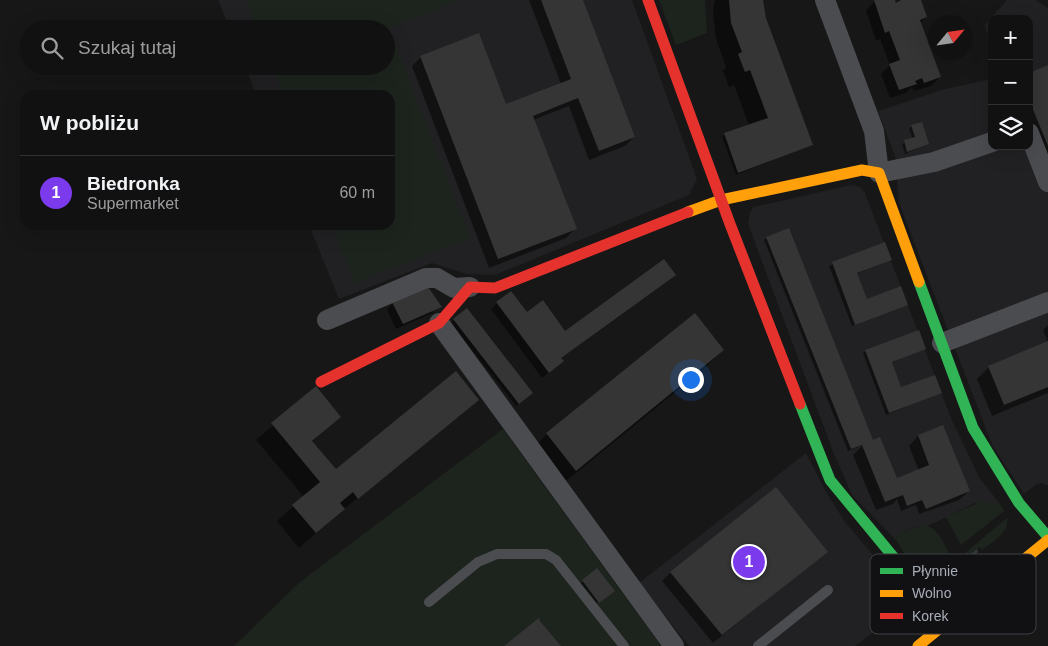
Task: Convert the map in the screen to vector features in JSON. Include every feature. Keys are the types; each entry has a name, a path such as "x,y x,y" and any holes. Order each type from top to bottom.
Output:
{"street":[{"path":"648,0 721,200 830,480 891,554"},
{"path":"824,0 874,131 879,173 973,428 1019,503 1048,539 1030,554"},
{"path":"327,320 426,278 437,278 454,288 495,288 620,237 721,200 862,170 879,173 934,162 988,143"},
{"path":"1033,143 1048,182"},
{"path":"322,382 439,323 470,287"},
{"path":"942,343 1048,302"},
{"path":"439,323 674,646"},
{"path":"918,646 932,634"}],"lane":[{"path":"429,602 478,562 497,554 546,554 556,560 624,646"},
{"path":"758,646 828,590"}],"shaded area":[{"path":"218,0 632,0 697,179 689,195 495,275 467,274 432,263 339,299 311,230 395,230 395,90 254,90 248,75 395,75 395,20 226,20"},
{"path":"246,0 461,0 395,26 395,20 254,20"},
{"path":"659,0 705,0 707,33 676,45"},
{"path":"1007,0 1035,0 1048,8 1048,486 1041,483 1037,484 1024,494 993,447 899,203 895,156 878,111 945,89 988,80 988,150 1033,150 1033,15 994,15"},
{"path":"988,22 988,36 985,25"},
{"path":"395,44 470,238 354,283 334,230 395,230 395,90 281,90 275,75 395,75"},
{"path":"851,185 860,187 865,193 951,418 979,477 1000,504 975,503 928,526 918,526 899,533 896,540 852,495 834,454 748,224 750,212 754,207"},
{"path":"503,429 661,646 234,646 300,582"},
{"path":"806,453 826,492 845,522 872,554 870,554 871,634 855,646 689,646 639,583"},
{"path":"980,502 1000,504 1004,511 961,545 946,517"},
{"path":"1007,518 1006,528 1000,536 982,550 980,547 971,554 965,553"},
{"path":"922,525 928,526 942,540 949,554 905,554 896,540 899,533"}],"building":[{"path":"541,0 583,0 635,137 599,151 578,98 533,116 577,229 498,259 420,56 479,33 506,104 571,79"},
{"path":"729,0 763,0 766,18 813,145 738,173 724,133 768,118 750,70 745,72 738,54 742,52 731,23"},
{"path":"874,0 895,0 896,3 901,0 921,0 927,17 920,20 928,42 928,60 935,60 941,77 924,83 922,78 915,81 917,84 899,90 889,64 900,60 889,31 885,33"},
{"path":"1048,65 1048,146 1033,110 1033,71"},
{"path":"922,122 929,144 907,152 904,140 915,137 911,125"},
{"path":"789,228 873,440 880,437 897,478 929,465 918,435 943,425 970,491 926,509 922,500 907,506 903,495 885,502 862,445 851,449 766,237"},
{"path":"885,242 892,260 857,273 867,299 901,286 908,305 855,325 832,262"},
{"path":"664,259 676,275 561,358 564,361 549,373 496,302 511,291 527,312 543,300 565,331"},
{"path":"428,287 442,307 403,324 392,302"},
{"path":"467,308 533,393 519,404 453,319"},
{"path":"695,313 724,350 576,471 546,433"},
{"path":"919,330 926,349 892,362 901,387 935,375 942,393 889,413 865,350"},
{"path":"1048,341 1048,387 1004,405 988,366"},
{"path":"456,371 479,400 358,499 353,492 340,503 345,509 316,533 292,505 320,482 271,423 316,386 341,417 312,441 336,469"},
{"path":"776,487 828,552 722,635 670,572"},
{"path":"977,549 978,552 976,554 971,554"},
{"path":"597,568 615,591 599,603 582,580"},
{"path":"540,617 539,620 561,646 504,646"}],"traffic: fast":[{"path":"919,282 973,428 1019,503 1048,537"},
{"path":"800,404 830,480 891,554"}],"traffic: slow":[{"path":"688,212 721,200 862,170 879,173 919,282"},
{"path":"1031,554 1048,540"},
{"path":"918,646 933,634"}],"traffic: jam":[{"path":"648,0 730,224 800,404"},
{"path":"321,382 439,323 470,287 495,288 688,212"}],"place":[{"name":"Biedronka","path":"749,562"}]}
